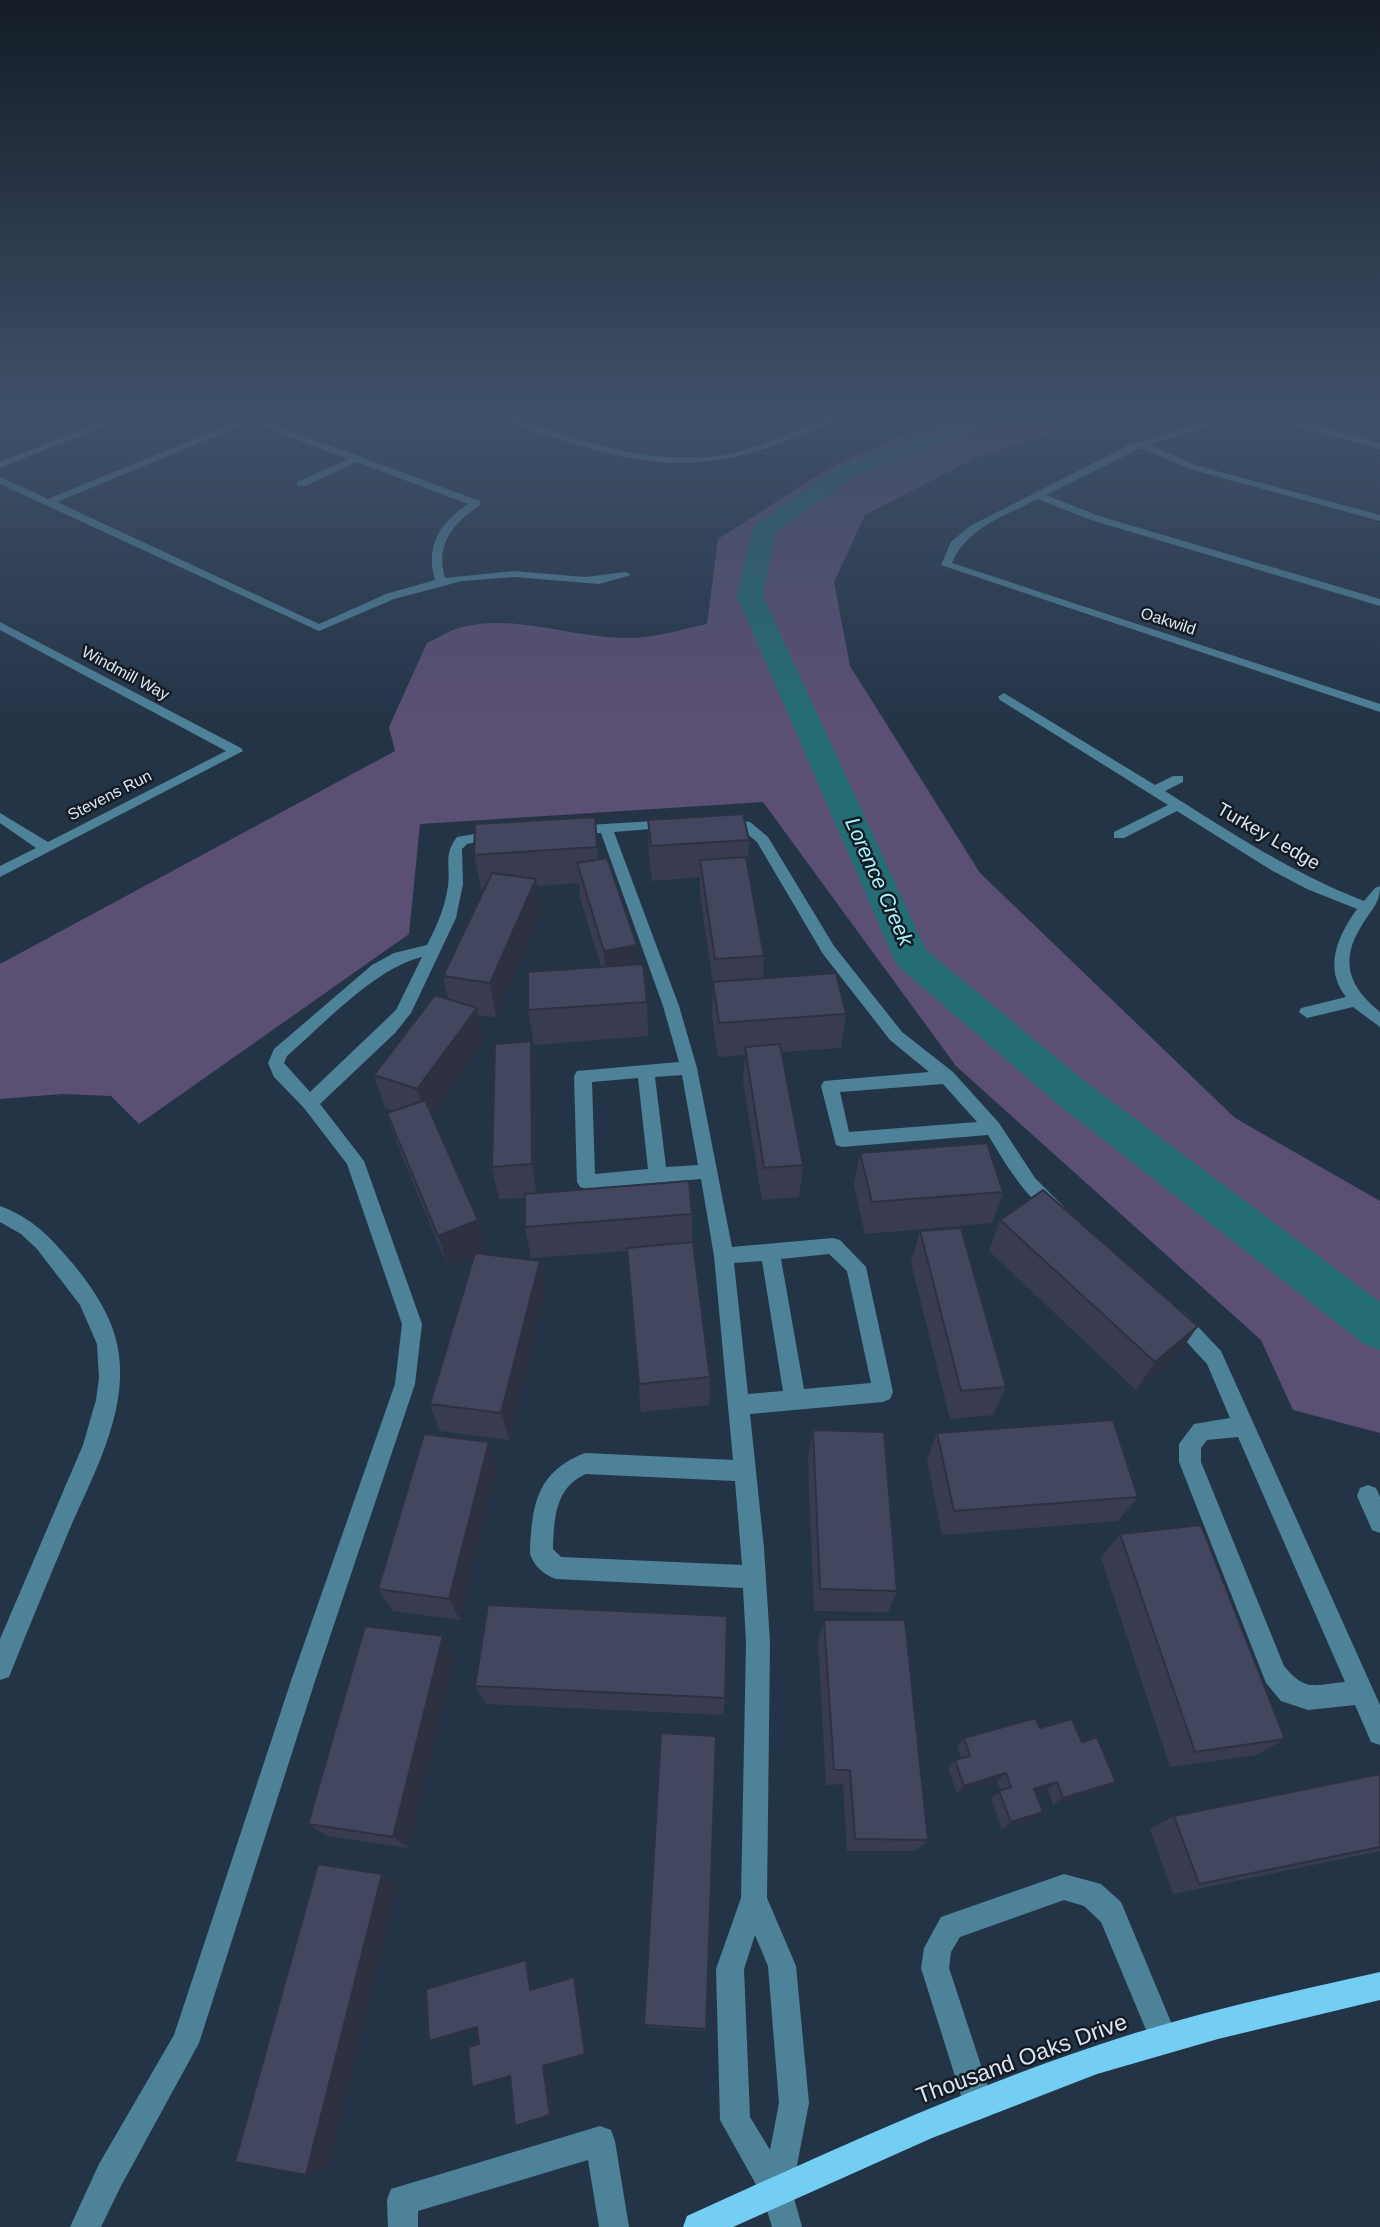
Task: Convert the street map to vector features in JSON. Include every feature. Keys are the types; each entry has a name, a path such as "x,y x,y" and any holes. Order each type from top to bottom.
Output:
{"main road":[{"name":"Thousand Oaks Drive","path":"698,2227 979,2105 1060,2073 1164,2039 1380,1986"}],"street":[{"path":"83,518 319,628 382,597 441,581 494,575 599,580 626,575"},
{"path":"441,581 434,555 439,540 449,524 457,518"},
{"name":"Oakwild","path":"996,518 964,534 955,544 946,565 1380,708"},
{"path":"1095,518 1380,603"},
{"name":"Windmill Way","path":"0,625 236,751"},
{"name":"Turkey Ledge","path":"1004,697 1276,867 1312,886 1366,907"},
{"name":"Stevens Run","path":"0,872 236,751"},
{"path":"1155,792 1178,779"},
{"path":"1119,835 1177,806"},
{"path":"0,817 47,848"},
{"path":"554,831 731,820 744,822 753,828 828,950 896,1036 947,1077 993,1128 1029,1183 1068,1219"},
{"path":"606,828 671,1006 689,1068 724,1255 746,1471 758,1643 754,1898 730,1969 735,2119 777,2191 787,2227"},
{"path":"310,1103 390,1029 403,1013 448,918 456,884 455,849 462,840 475,836 515,833"},
{"path":"1380,891 1366,907 1343,943 1340,967 1344,983 1355,1001 1380,1021"},
{"path":"85,2227 110,2175 185,2043 303,1681 405,1384 412,1324 355,1161 276,1063 280,1053 378,969 400,957 434,949"},
{"path":"1307,1012 1355,1001"},
{"path":"689,1068 583,1076 586,1182 709,1171"},
{"path":"646,1071 658,1175"},
{"path":"947,1077 830,1086 842,1140 993,1128"},
{"path":"0,1214 12,1217 43,1243 90,1299 104,1333 109,1374 105,1402 91,1452 0,1668"},
{"path":"724,1255 833,1246 856,1268 883,1392 740,1405"},
{"path":"770,1252 795,1400"},
{"path":"1158,1301 1197,1337 1214,1357 1380,1733"},
{"path":"1244,1426 1202,1431 1190,1444 1190,1462 1275,1674 1290,1692 1308,1698 1362,1692"},
{"path":"746,1471 585,1464 566,1469 550,1492 542,1526 541,1554 556,1568 754,1577"},
{"path":"1368,1496 1380,1522"},
{"path":"979,2105 935,1968 938,1948 951,1927 1065,1887 1091,1894 1111,1912 1164,2039"},
{"path":"754,1898 782,1966 794,2103 777,2191"},
{"path":"403,2227 402,2200 600,2141 614,2227"}],"shaded area":[{"path":"751,518 864,518 834,582 850,666 980,873 1235,1118 1380,1201 1380,1433 1293,1410 1261,1340 956,1066 763,802 420,824 409,934 139,1124 111,1096 62,1094 0,1099 0,964 395,751 389,727 427,643 458,628 502,623 603,637 634,638 707,624 718,539"}],"building":[{"path":"743,814 749,840 651,846 648,820"},
{"path":"595,817 597,847 474,855 475,824"},
{"path":"746,857 764,956 715,959 700,860"},
{"path":"607,858 637,945 604,951 577,863"},
{"path":"492,873 536,879 490,983 443,976"},
{"path":"643,964 647,1002 528,1010 528,972"},
{"path":"836,973 846,1014 719,1023 713,982"},
{"path":"435,995 477,1008 417,1089 374,1075"},
{"path":"531,1041 532,1164 492,1167 495,1044"},
{"path":"780,1044 803,1165 764,1168 745,1047"},
{"path":"425,1100 478,1220 438,1236 387,1113"},
{"path":"987,1143 1003,1192 872,1202 860,1153"},
{"path":"689,1181 692,1214 525,1227 525,1194"},
{"path":"1043,1190 1198,1326 1155,1362 1000,1220"},
{"path":"961,1228 1006,1387 961,1391 920,1231"},
{"path":"693,1242 710,1377 639,1384 627,1248"},
{"path":"475,1253 540,1261 501,1413 430,1404"},
{"path":"1113,1420 1138,1497 954,1511 937,1433"},
{"path":"813,1430 884,1432 897,1591 820,1589"},
{"path":"424,1434 489,1442 449,1599 378,1589"},
{"path":"1201,1525 1285,1739 1195,1752 1120,1534"},
{"path":"488,1605 727,1616 725,1698 475,1686"},
{"path":"824,1620 905,1620 928,1840 855,1839 850,1770 834,1770"},
{"path":"365,1626 443,1636 393,1837 308,1824"},
{"path":"1035,1718 1040,1728 1072,1719 1082,1742 1097,1737 1116,1782 1063,1798 1057,1782 1034,1789 1043,1812 1011,1822 999,1791 1011,1787 1006,1773 964,1786 955,1760 970,1756 964,1738"},
{"path":"661,1733 716,1736 706,2029 644,2025"},
{"path":"1380,1774 1380,1847 1199,1884 1174,1816"},
{"path":"318,1864 382,1874 306,2175 235,2162"},
{"path":"526,1960 530,1990 574,1977 585,2054 543,2066 550,2115 515,2126 510,2076 472,2087 468,2047 479,2044 477,2027 429,2041 426,1989"}],"waterway":[{"name":"Lorence Creek","path":"780,518 764,529 750,596 911,957 1068,1090 1380,1329"}]}
